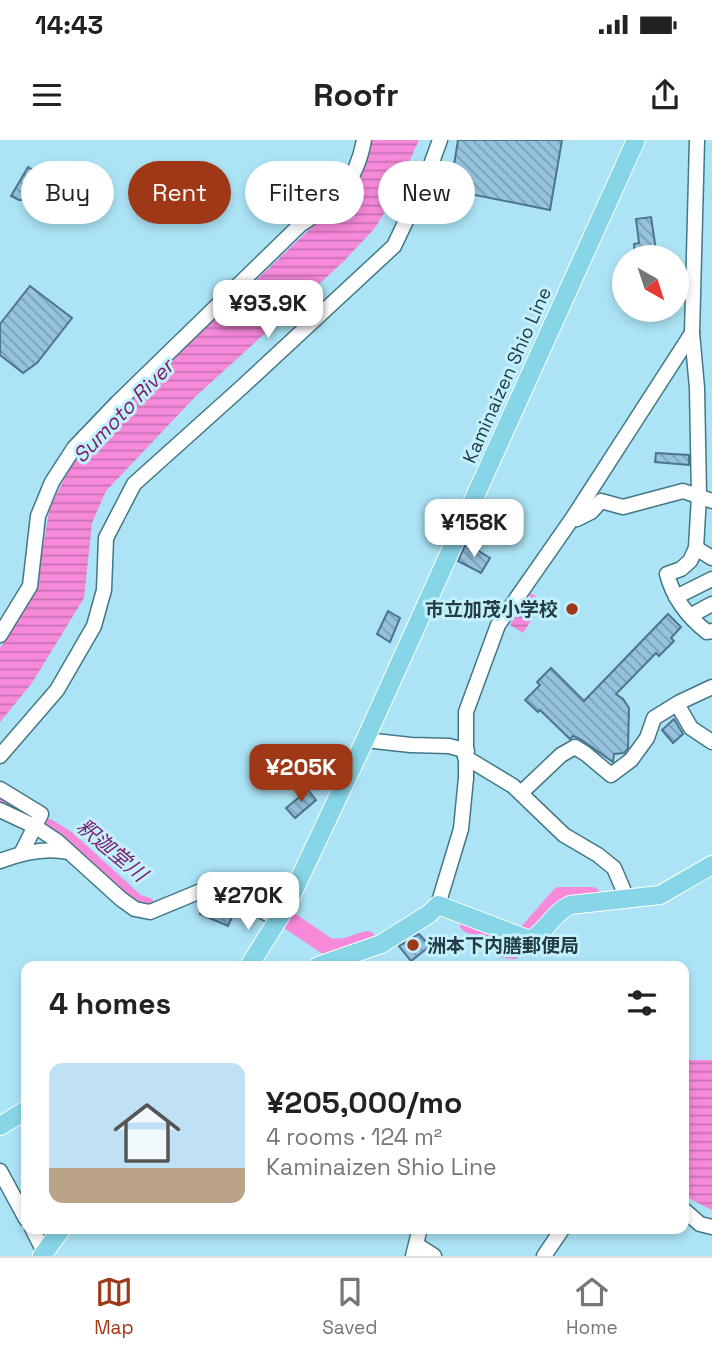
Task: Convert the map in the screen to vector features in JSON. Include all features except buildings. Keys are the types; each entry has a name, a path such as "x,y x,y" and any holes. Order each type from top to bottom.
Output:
{"main road":[{"name":"Kaminaizen Shio Line","path":"252,961 281,915 365,740 636,140"},
{"path":"341,961 381,944 434,910 525,939 537,937 561,909 570,905 624,895 660,895 712,865"},
{"path":"0,1126 21,1113"},
{"path":"44,1255 58,1234"}],"street":[{"path":"0,635 30,586 38,516 52,482 74,448 300,225 330,205 342,192 357,167 364,140"},
{"path":"0,756 57,690 94,626 104,590 106,538 134,484 394,246 425,181 440,140"},
{"path":"697,140 692,333 706,498 696,548 690,561 681,569 667,574 671,589 690,616 707,632 712,631"},
{"path":"434,910 461,829 466,778 466,712 498,625 574,516 692,333"},
{"path":"574,516 577,519 591,512 601,501 623,507 683,491 706,498"},
{"path":"696,548 712,558"},
{"path":"676,597 712,579"},
{"path":"690,616 712,604"},
{"path":"521,793 561,755 575,747 611,775 632,760 647,738 654,718 712,687"},
{"path":"677,704 691,728 712,742"},
{"path":"365,740 411,746 449,746 466,754 521,793 564,835 614,868 624,895"},
{"path":"0,789 121,899 142,911 150,912 203,890 216,889 226,890 281,915"},
{"path":"0,810 38,821"},
{"path":"21,854 38,821"},
{"path":"0,861 21,854 54,849 69,853"},
{"path":"0,1171 21,1210"},
{"path":"689,1214 700,1224 712,1227"},
{"path":"35,1234 44,1255"},
{"path":"544,1256 559,1234"},
{"path":"415,1251 435,1256"}],"water":[{"name":"Sumoto River","path":"367,140 419,140 410,161 378,161 378,223 375,228 342,263 195,397 106,491 92,523 84,598 32,683 0,722 0,648 35,590 50,507 76,456 315,224 364,224 364,161 356,161"},
{"path":"531,593 543,602 523,633 510,625"},
{"path":"689,1060 712,1060 712,1210 689,1198"}],"waterway":[{"name":"釈迦堂川","path":"0,801 26,815"},
{"name":"釈迦堂川","path":"48,828 66,839 136,903 146,906"},
{"name":"釈迦堂川","path":"469,924 485,931 502,948 513,950 560,896 592,896"},
{"name":"釈迦堂川","path":"269,907 330,948 346,947 367,940"}],"place":[{"name":"市立加茂小学校","path":"572,609"},
{"name":"洲本下内膳郵便局","path":"413,945"}]}
